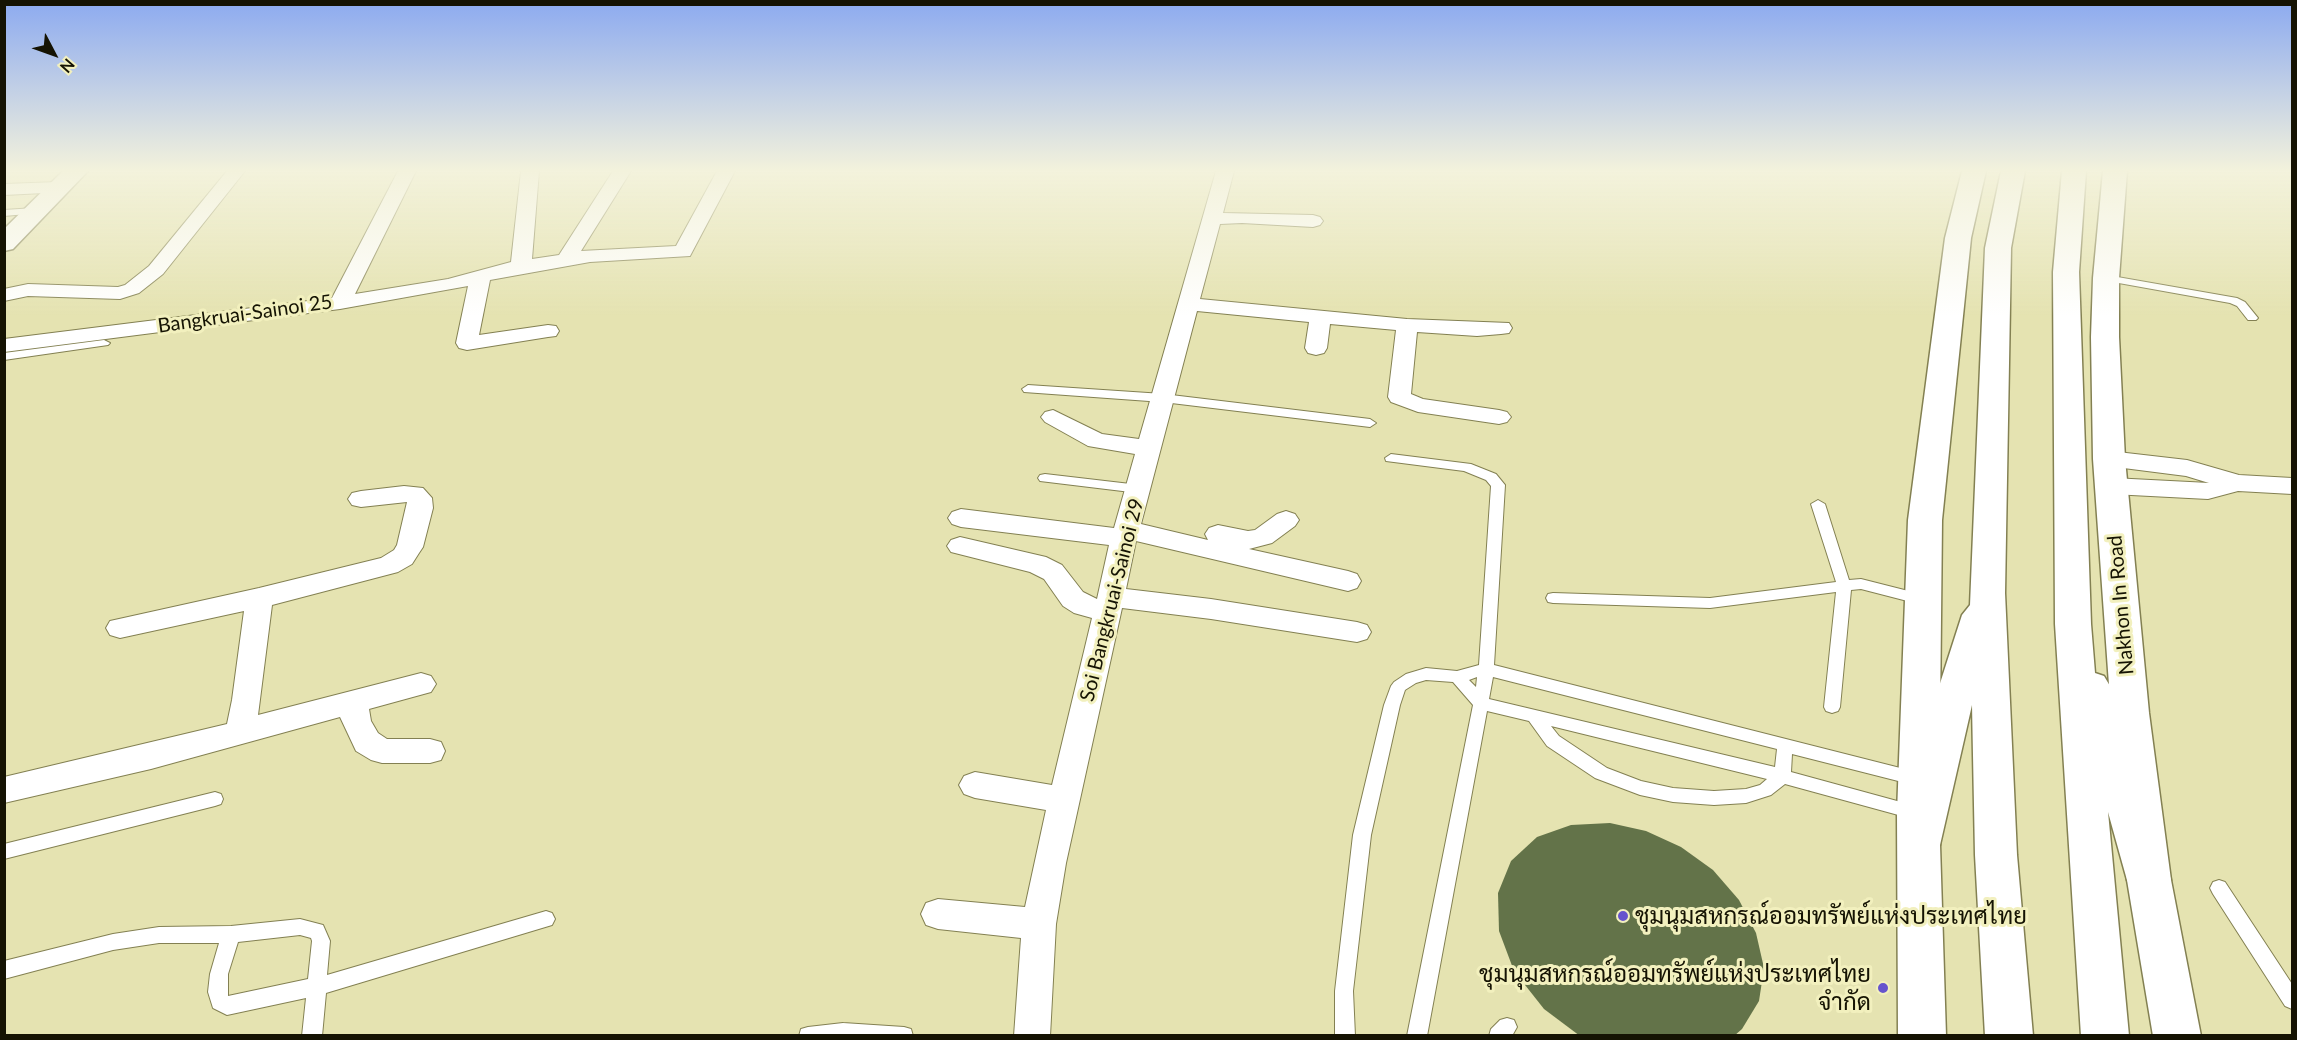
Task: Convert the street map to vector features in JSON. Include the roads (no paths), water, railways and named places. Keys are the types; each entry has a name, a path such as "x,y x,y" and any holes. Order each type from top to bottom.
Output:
{"main road":[{"path":"4,244 27,220"},
{"path":"1922,1035 1918,779 1925,520 1956,250 1963,220"},
{"path":"2004,220 1998,248 1987,593 1996,855 2008,1035"},
{"path":"2070,220 2066,272 2073,624 2105,1035"},
{"name":"Nakhon In Road","path":"2111,220 2106,278 2105,337 2111,473 2130,713 2149,880 2177,1035"},
{"path":"1918,829 1954,699 1987,593"},
{"path":"2073,624 2149,880"}],"street":[{"path":"4,295 28,290 120,293 132,289 156,270 197,220"},
{"name":"Bangkruai-Sainoi 25","path":"4,346 340,303 382,220"},
{"path":"521,267 525,220"},
{"path":"566,260 591,220"},
{"path":"340,303 449,285 521,267 590,256 683,252 700,220"},
{"name":"Soi Bangkruai-Sainoi 29","path":"1032,1035 1039,924 1064,800 1108,604 1211,220"},
{"path":"1287,220 1313,221"},
{"path":"480,277 467,343 548,331"},
{"path":"1190,304 1407,325 1477,330 1501,328"},
{"path":"1316,348 1321,316"},
{"path":"1407,325 1400,397 1418,405 1499,417"},
{"path":"1053,417 1096,441 1150,448"},
{"path":"2111,473 2208,491 2238,483 2292,486"},
{"path":"120,628 259,598 388,565 403,557 410,547 420,508 419,498 414,494 404,494 361,499"},
{"path":"961,518 1128,528 1248,540 1263,537 1286,520"},
{"path":"1128,528 1348,581"},
{"path":"960,546 1037,564 1053,572 1073,599 1084,606 1108,604 1201,608 1357,632"},
{"path":"240,731 247,700 259,598"},
{"path":"4,790 151,756 421,684"},
{"path":"353,702 356,722 367,742 382,751 430,751"},
{"path":"975,785 1064,800"},
{"path":"938,914 1039,924"}],"lane":[{"path":"2106,278 2233,300 2241,304 2252,318"},
{"path":"4,357 104,343"},
{"path":"1028,389 1163,398 1370,423"},
{"path":"1391,458 1466,467 1491,477 1498,485 1486,669 1481,703 1416,1035"},
{"path":"1045,478 1139,489"},
{"path":"1818,504 1844,586 1832,707"},
{"path":"1553,598 1710,603 1861,584 1923,600"},
{"path":"1345,1035 1344,991 1362,835 1392,705 1399,686 1411,678 1426,674 1457,677 1486,669 1918,779"},
{"path":"1457,677 1481,703 1782,776 1918,829"},
{"path":"1535,717 1553,741 1572,756 1601,773 1640,788 1673,795 1714,798 1746,796 1765,789 1782,776 1785,745"},
{"path":"4,852 215,799"},
{"path":"2219,888 2292,1000"},
{"path":"231,934 219,974 217,992 220,1002 227,1006 319,986 546,919"},
{"path":"4,970 113,942 159,935 231,934 300,927 316,931 321,941 319,986 312,1035"},
{"path":"808,1035 843,1032 904,1035"}],"place":[{"name":"ชุมนุมสหกรณ์ออมทรัพย์แห่งประเทศไทย","path":"1623,916"},
{"name":"ชุมนุมสหกรณ์ออมทรัพย์แห่งประเทศไทย จำกัด","path":"1883,988"}]}
